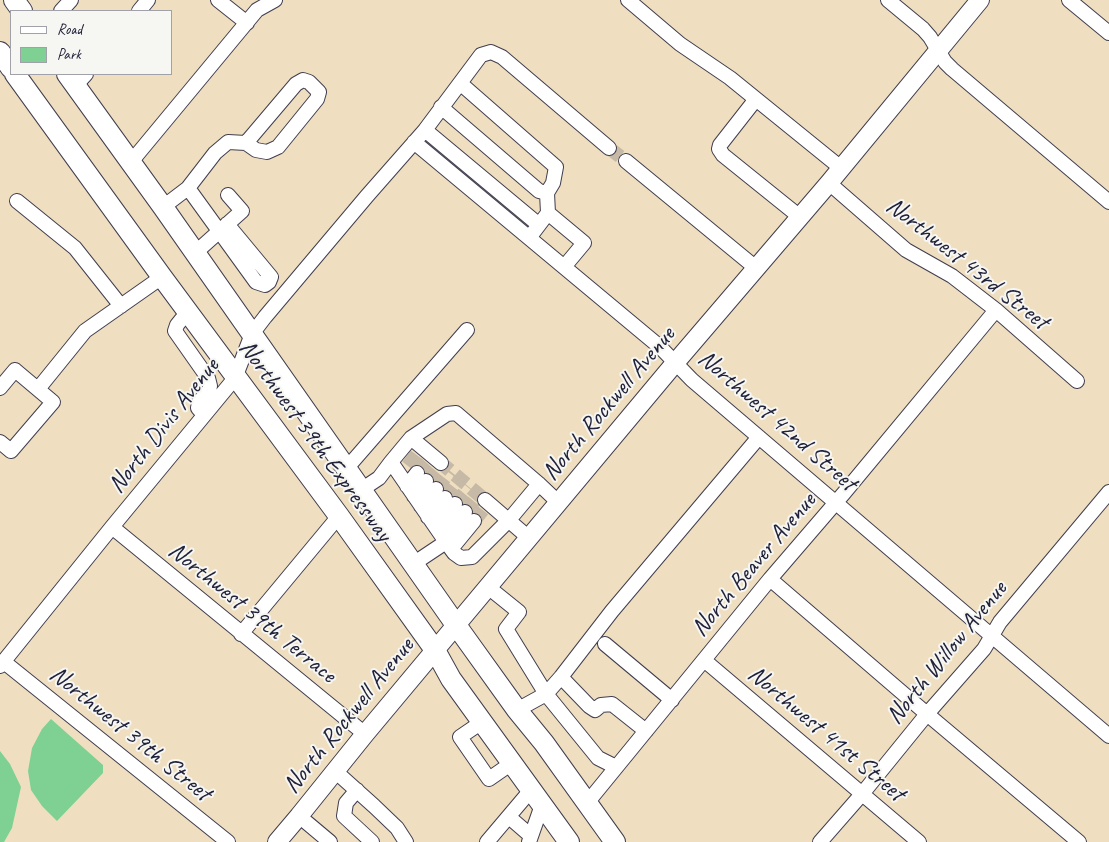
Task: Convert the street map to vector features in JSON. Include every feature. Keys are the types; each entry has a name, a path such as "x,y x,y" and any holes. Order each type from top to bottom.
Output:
{"highway":[{"name":"Northwest 39th Expressway","path":"18,75 189,315 339,516 435,650 451,679 537,797 562,839"},
{"name":"Northwest 39th Expressway","path":"76,78 131,162 456,625 615,842"}],"main road":[{"name":"North Rockwell Avenue","path":"277,842 488,586 829,183 980,0"}],"street":[{"path":"62,10 71,0"},
{"path":"139,10 148,0"},
{"path":"218,0 246,23"},
{"path":"131,162 257,10 276,0"},
{"path":"628,0 680,44 730,78 841,168"},
{"path":"888,0 923,29 945,62 952,69 1109,202"},
{"path":"1070,0 1109,33"},
{"name":"North Divis Avenue","path":"2,664 235,378 252,334 264,316 425,130 482,55 491,52 502,57 609,148"},
{"path":"163,207 188,188 215,153 228,142 246,143 256,150 267,152 278,147 317,99 318,92 309,82 303,80 296,84 246,143"},
{"path":"460,83 556,167 553,183 539,225 529,238"},
{"path":"756,100 720,145 719,149 723,155 759,186 800,217"},
{"path":"441,107 539,191 547,203 584,243 564,267"},
{"path":"425,130 539,225"},
{"name":"Northwest 42nd Street","path":"414,142 660,347 692,380 1109,736"},
{"path":"626,162 756,268"},
{"path":"477,194 487,182"},
{"name":"Northwest 43rd Street","path":"829,183 906,250 952,276 996,310 1077,382"},
{"path":"188,188 223,227"},
{"path":"195,253 242,211 228,195"},
{"path":"17,201 74,248 121,306"},
{"path":"38,389 85,331 162,277"},
{"name":"North Beaver Avenue","path":"587,803 770,579 996,310"},
{"path":"189,315 181,320 175,331 208,378 209,390 199,402 198,408 204,415"},
{"path":"346,469 467,330"},
{"path":"0,388 15,370 53,402 11,451 0,442"},
{"path":"361,490 379,478 411,438 447,414 456,413 559,503"},
{"path":"517,710 546,694 618,604 759,437"},
{"path":"411,438 428,457"},
{"path":"391,462 433,505 454,553 462,558 472,557 509,520 539,484"},
{"name":"North Willow Avenue","path":"820,842 984,649 1000,622 1104,509 1109,492"},
{"path":"486,503 529,538"},
{"path":"413,564 433,505"},
{"path":"241,634 339,516"},
{"name":"Northwest 39th Terrace","path":"112,527 365,734"},
{"path":"770,579 1079,842"},
{"path":"488,586 519,612 506,629 546,694 598,758 616,767"},
{"path":"606,644 672,700"},
{"name":"Northwest 41st Street","path":"704,660 919,842"},
{"name":"Northwest 39th Street","path":"2,664 228,842"},
{"path":"561,677 595,710 601,705 612,704 646,731"},
{"path":"482,722 460,737 489,780 512,763"},
{"path":"335,771 398,828 406,842"},
{"path":"357,790 346,803 344,816 372,842"},
{"path":"487,842 509,817 537,797"},
{"path":"530,839 537,797"},
{"path":"299,816 330,842"},
{"path":"509,817 530,839"}],"green space":[{"path":"51,719 103,765 103,773 57,821 42,806 31,790 28,771 32,748 42,729"},
{"path":"0,751 10,764 21,787 12,828 4,842 0,842"}],"tunnel":[{"path":"609,148 626,161"},
{"path":"408,466 417,454"},
{"path":"417,473 427,462"},
{"path":"426,481 441,463 485,500"},
{"path":"436,489 450,471"},
{"path":"445,498 460,479"},
{"path":"455,504 469,487"},
{"path":"465,512 479,495"},
{"path":"474,521 485,507"}]}
